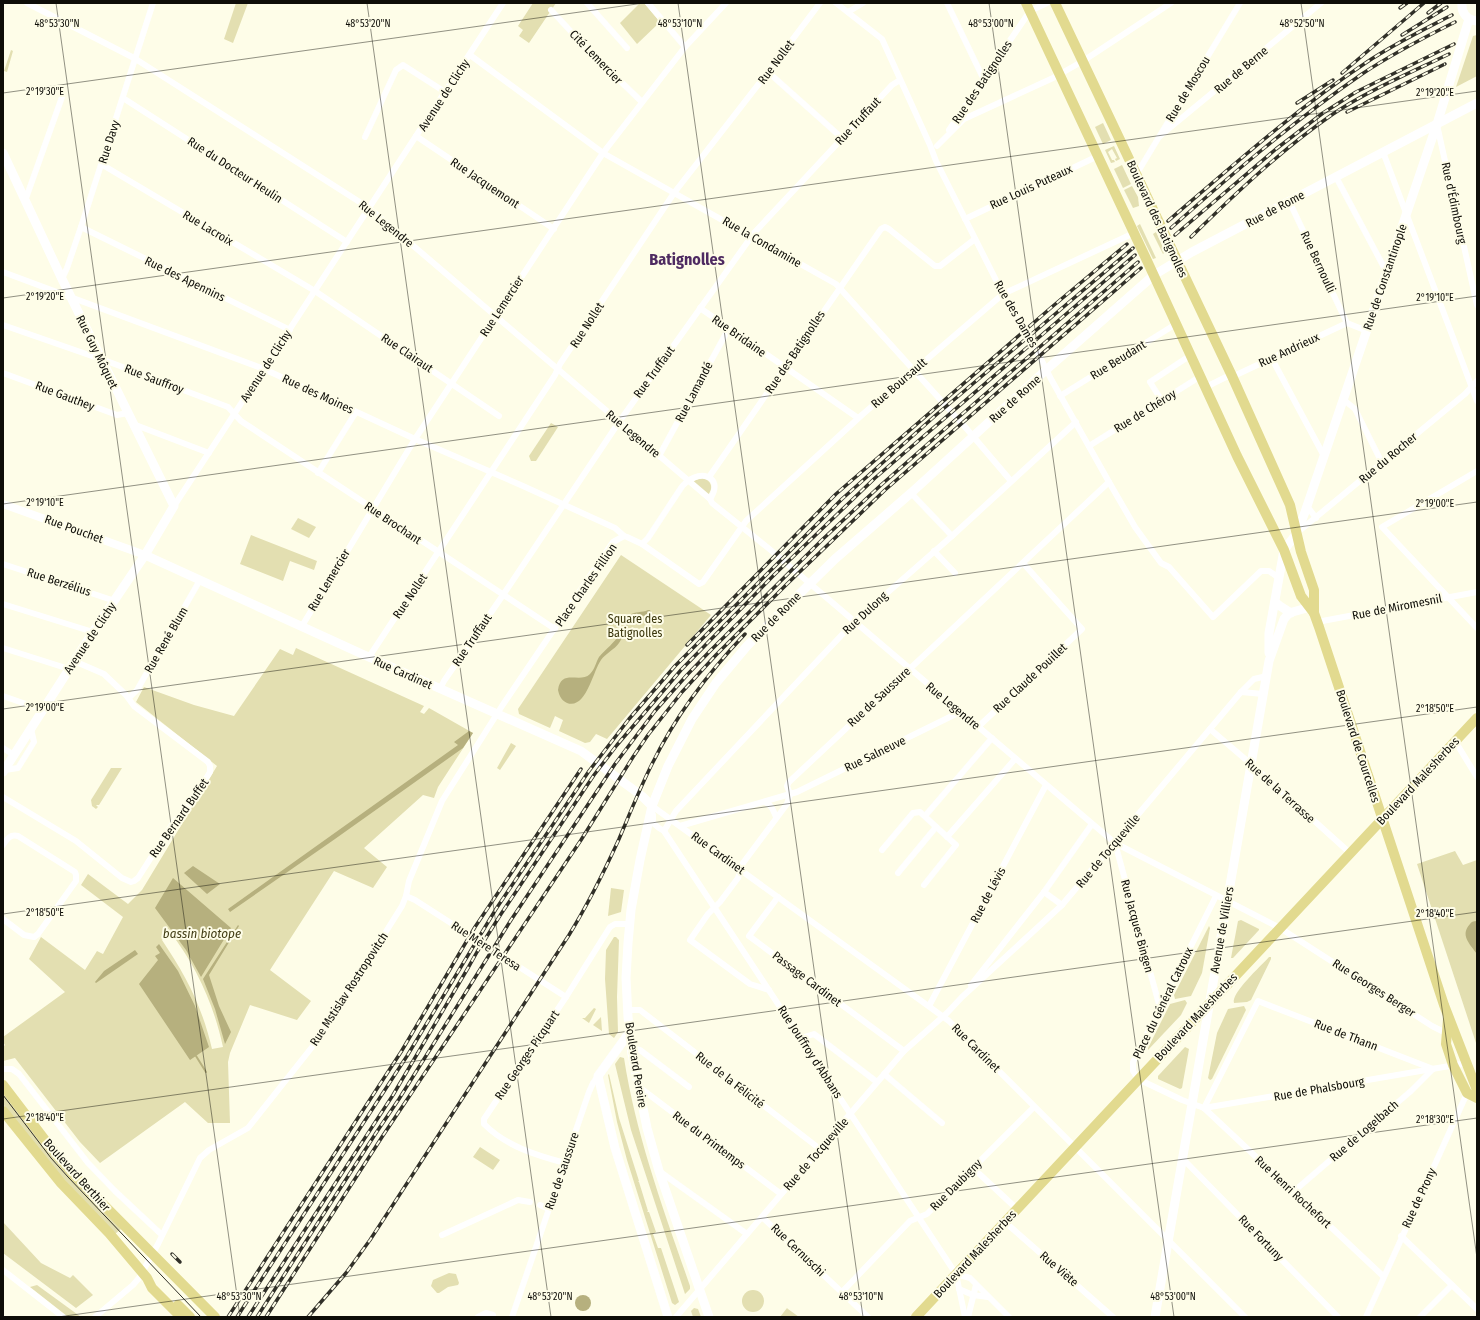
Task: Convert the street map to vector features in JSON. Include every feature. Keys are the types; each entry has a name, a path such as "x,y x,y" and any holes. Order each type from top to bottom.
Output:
{"main road":[{"name":"Boulevard des Batignolles","path":"1055,3 1232,376 1290,505 1297,533"},
{"path":"1462,3 1463,12 1473,20"},
{"path":"1028,7 1237,456 1284,550"},
{"name":"Rue de Constantinople","path":"1284,550 1297,533 1307,506 1473,20"},
{"name":"Rue de Rome","path":"652,806 679,744 692,719 716,683 747,646 806,581 835,559 911,493 1046,370 1154,275 1177,261 1289,201 1477,103"},
{"name":"Rue Guy Môquet","path":"3,153 71,298 174,506"},
{"name":"Avenue de Clichy","path":"4,771 74,661 145,555 174,506"},
{"name":"Boulevard de Courcelles","path":"1297,533 1301,552 1314,590 1314,612 1448,1015 1473,1080 1472,1092"},
{"name":"Boulevard de Courcelles","path":"1284,550 1301,596 1314,612"},
{"name":"Avenue de Villiers","path":"1155,1317 1264,694 1269,661 1269,633 1284,550"},
{"name":"Rue Cardinet","path":"145,555 440,689 582,751 642,796 652,806"},
{"path":"1275,602 1291,613 1314,612"},
{"name":"Avenue de Villiers","path":"1269,661 1282,622 1291,613"},
{"name":"Boulevard Malesherbes","path":"916,1317 1477,718"},
{"name":"Boulevard Pereire","path":"652,806 640,860 630,924 626,978 630,1047 637,1086 659,1171 709,1317"},
{"path":"1448,1015 1446,1044 1453,1066 1477,1098"},
{"name":"Rue de Saussure","path":"598,1076 629,1033"},
{"path":"598,1076 615,1148 668,1317"},
{"name":"Boulevard Berthier","path":"3,1085 48,1144 74,1175 215,1317"},
{"name":"Boulevard Berthier","path":"3,1111 61,1183 109,1233 147,1278 152,1288 181,1317"},
{"name":"Boulevard Berthier","path":"158,1260 166,1275 206,1317"},
{"name":"Boulevard Berthier","path":"147,1278 157,1283 190,1317"}],"street":[{"name":"Rue Legendre","path":"27,3 134,58 369,208 710,499 712,503 767,547 1114,843 1216,896"},
{"name":"Rue Davy","path":"62,279 81,227 123,98 134,58 153,3"},
{"name":"Avenue de Clichy","path":"174,506 503,3"},
{"path":"587,3 626,48"},
{"path":"648,3 685,47"},
{"name":"Rue Lemercier","path":"302,626 415,439 603,153 685,47 726,3"},
{"name":"Rue Nollet","path":"369,657 674,193 820,3"},
{"name":"Rue des Dames","path":"836,3 882,39 936,161 1003,294 1024,328 1060,396 1135,527 1161,563 1169,567 1213,617 1261,571 1269,571 1279,578"},
{"path":"848,12 863,3"},
{"path":"947,3 984,80"},
{"path":"1028,7 1047,3"},
{"path":"937,146 964,119 1083,61 1171,3"},
{"name":"Rue de Moscou","path":"1136,175 1240,3"},
{"name":"Rue de Berne","path":"1160,136 1321,3"},
{"name":"Rue des Batignolles","path":"933,152 984,80 1028,7"},
{"name":"Cité Lemercier","path":"551,10 590,52 642,102"},
{"name":"Rue la Condamine","path":"470,55 603,153 836,284 966,428 1011,481"},
{"path":"365,137 396,70 403,65 445,92"},
{"path":"768,72 842,138"},
{"name":"Rue Truffaut","path":"440,689 618,422 751,236 892,85 900,80"},
{"path":"25,200 62,97"},
{"name":"Rue du Docteur Heulin","path":"123,98 347,242"},
{"name":"Rue d'Édimbourg","path":"1437,124 1477,305"},
{"name":"Rue Jacquemont","path":"416,136 554,228"},
{"path":"1383,152 1477,401"},
{"name":"Rue Louis Puteaux","path":"965,219 1098,156"},
{"name":"Rue Lacroix","path":"101,164 315,291"},
{"path":"1336,177 1387,273"},
{"name":"Rue Bernoulli","path":"1289,201 1347,323"},
{"name":"Rue des Apennins","path":"81,227 290,330"},
{"name":"Rue des Batignolles","path":"709,477 882,228 889,229 935,266 940,266 975,239"},
{"name":"Rue Boursault","path":"703,582 741,526 746,521 858,418 1003,294 1134,232"},
{"name":"Rue des Moines","path":"3,272 264,369 415,439 492,472 614,528 624,536"},
{"name":"Rue Clairaut","path":"315,291 499,416"},
{"name":"Rue Bridaine","path":"700,308 784,368 858,418"},
{"path":"1347,323 1367,331"},
{"name":"Rue Andrieux","path":"1232,376 1347,323"},
{"name":"Rue Beudant","path":"1060,396 1176,324"},
{"name":"Rue Sauffroy","path":"3,325 101,359 228,407 234,414"},
{"name":"Rue Lamandé","path":"659,456 728,328"},
{"path":"1162,401 1150,382 1191,356"},
{"path":"1272,358 1324,456"},
{"name":"Rue Gauthey","path":"3,372 117,415 128,413"},
{"name":"Rue de Chéroy","path":"1089,446 1201,376"},
{"path":"1206,387 1226,377 1232,376"},
{"name":"Rue du Rocher","path":"1297,533 1466,394 1477,381"},
{"path":"1344,400 1355,409 1382,463"},
{"path":"318,473 356,412"},
{"name":"Rue Brochant","path":"234,414 241,421 318,473 554,629"},
{"name":"Rue Dulong","path":"671,820 676,811 854,622 952,536 1076,422"},
{"path":"133,424 209,453"},
{"path":"1477,471 1382,527 1477,628"},
{"path":"642,544 648,538 681,488 688,481 700,475 709,477 713,482 714,487 710,499"},
{"name":"Rue de Saussure","path":"769,990 750,984 690,940 708,914 738,878 743,863 787,804 790,794 787,786 789,782 1109,482"},
{"path":"911,493 952,536"},
{"name":"Rue Pouchet","path":"3,504 145,555"},
{"path":"1307,506 1316,518"},
{"name":"Place Charles Fillion","path":"498,715 613,542 624,536 642,544 699,584 703,582"},
{"path":"934,551 955,573"},
{"name":"Rue Claude Pouillet","path":"978,727 1082,629 1023,563"},
{"name":"Rue Berzélius","path":"3,564 115,601"},
{"name":"Rue René Blum","path":"129,698 137,690 200,580"},
{"name":"Rue de Miromesnil","path":"1314,612 1447,597 1477,592"},
{"path":"3,604 93,632"},
{"path":"3,648 69,669"},
{"name":"Rue Bernard Buffet","path":"3,798 76,841 124,880 131,882 135,881 173,823 183,813 194,798 210,772 208,762 134,706 129,698 104,674 74,661"},
{"name":"Rue de Tocqueville","path":"676,1317 904,1051 943,1017 962,997 1062,905 1241,692 1254,679 1267,676"},
{"path":"1241,692 1246,691 1264,694"},
{"path":"3,696 43,710"},
{"name":"Rue Salneuve","path":"680,826 802,790 960,712"},
{"name":"Rue Mstislav Rostropovitch","path":"95,1317 134,1283 162,1235 200,1158 209,1150 248,1128 320,1037 402,906 409,881 442,801 498,715"},
{"name":"Avenue de Clichy","path":"4,771 18,768 34,742 31,729"},
{"name":"Rue de la Terrasse","path":"1210,729 1350,854"},
{"path":"925,816 992,738"},
{"path":"1455,741 1477,777"},
{"path":"3,748 14,755"},
{"path":"947,837 1015,759"},
{"name":"Rue de Lévis","path":"929,1006 1046,785"},
{"path":"765,802 773,808 776,817"},
{"path":"652,806 671,820 664,831"},
{"name":"Rue Jouffroy d'Abbans","path":"652,806 653,823 664,831 956,1274 965,1317"},
{"path":"882,850 913,813 920,812 925,816 956,845 924,885"},
{"name":"Rue Cardinet","path":"671,820 943,1017 1245,1317"},
{"name":"Rue de Tocqueville","path":"962,997 1044,892 1092,824"},
{"path":"898,873 936,827"},
{"path":"3,845 10,837 14,835 18,836 75,872 77,878 38,934 34,937 24,935 3,919"},
{"name":"Rue Jacques Bingen","path":"1114,843 1160,1008"},
{"path":"1044,892 1062,905"},
{"name":"Rue Mère Teresa","path":"406,896 415,900 566,997"},
{"path":"1216,896 1280,928"},
{"name":"Place du Général Catroux","path":"1138,1079 1133,1070 1133,1062 1216,896"},
{"name":"Passage Cardinet","path":"778,897 749,936 904,1051"},
{"name":"Rue Georges Picquart","path":"565,1163 514,1146 490,1130 484,1124 484,1119 566,997 610,927 615,924 630,924"},
{"name":"Rue Georges Berger","path":"1280,928 1432,1026 1458,1039"},
{"name":"Rue de Thann","path":"1204,1108 1258,1001 1433,1069"},
{"name":"Rue de la Félicité","path":"627,1010 640,1010 820,1149"},
{"path":"800,1038 814,1034 877,1082"},
{"path":"630,1047 640,1050 689,1086"},
{"name":"Rue de Phalsbourg","path":"1204,1108 1467,1063"},
{"path":"3,1069 13,1070 19,1074 88,1163 115,1192 162,1235"},
{"name":"Rue de Logelbach","path":"1293,1192 1411,1091 1433,1069"},
{"path":"884,1074 942,1123"},
{"name":"Rue de Saussure","path":"512,1317 593,1083 598,1076"},
{"path":"1138,1079 1204,1108"},
{"name":"Rue du Printemps","path":"637,1086 781,1194"},
{"name":"Rue de Prony","path":"1366,1317 1401,1236 1472,1092"},
{"name":"Rue Daubigny","path":"842,1292 910,1222 927,1214 1034,1107"},
{"name":"Rue Henri Rochefort","path":"1204,1108 1383,1276"},
{"name":"Rue Fortuny","path":"1183,1159 1338,1317"},
{"path":"973,1168 1017,1209"},
{"path":"659,1171 747,1234"},
{"path":"442,1235 518,1200 530,1202"},
{"path":"540,1205 549,1208"},
{"name":"Rue Cernuschi","path":"762,1216 868,1317"},
{"name":"Rue Viète","path":"1005,1222 1113,1317"},
{"path":"1401,1236 1477,1309"},
{"path":"3,1270 63,1317"},
{"path":"956,1274 970,1278 1009,1317"},
{"path":"968,1317 976,1285"},
{"path":"1420,1317 1452,1285"},
{"path":"959,1289 973,1295 988,1297"},
{"path":"478,1317 486,1313 492,1315"}],"green space":[{"path":"236,3 248,3 233,43 224,39"},
{"path":"533,3 556,3 529,43 519,36 523,30 518,26"},
{"path":"640,3 644,3 660,22 637,44 620,23"},
{"path":"1477,35 1477,76 1456,87 1473,36"},
{"path":"11,50 13,51 7,72 4,71"},
{"path":"1103,123 1111,140 1103,144 1095,127"},
{"path":"1114,146 1120,159 1116,161 1115,159 1117,158 1112,149 1108,152 1112,160 1115,162 1111,163 1105,150"},
{"path":"1122,165 1131,184 1123,188 1114,169"},
{"path":"1132,186 1138,197 1139,206 1133,208 1124,190"},
{"path":"1140,224 1156,258 1153,259 1137,226"},
{"path":"1156,232 1165,252 1163,254 1153,234"},
{"path":"551,423 558,427 536,461 531,461 529,456"},
{"path":"703,478 711,485 708,495 693,482"},
{"path":"298,518 316,527 309,538 291,529"},
{"path":"251,535 317,561 314,570 290,561 283,581 240,564"},
{"name":"Square des Batignolles","path":"621,555 711,615 607,739 596,734 590,742 585,743 559,731 563,720 555,716 550,728 519,714 518,709"},
{"path":"296,648 424,706 420,712 424,714 429,708 473,733 438,787 434,798 423,795 364,848 387,867 373,888 334,871 270,970 311,1001 297,1020 250,1005 230,1053 228,1062 230,1123 208,1123 185,1102 100,1163 80,1142 15,1058 3,1061 3,1047 5,1045 3,1042 3,1037 65,992 29,959 41,937 85,970 97,951 103,954 123,917 81,885 88,874 128,904 142,890 217,766 136,702 144,687 194,705 234,716 280,649 293,655","holes":["170,932 203,986 215,1016 223,1047 212,1049 198,1005 179,966 162,940"]},
{"path":"511,743 516,746 500,770 497,768"},
{"path":"111,768 122,768 99,805 96,805 98,807 96,809 92,806 91,800"},
{"path":"1455,851 1463,865 1477,860 1477,1046 1417,864"},
{"path":"611,888 624,890 621,912 608,916"},
{"path":"1241,920 1259,930 1233,958 1231,958 1238,921"},
{"path":"1209,926 1210,928 1202,973 1191,996 1175,999 1174,995"},
{"path":"614,937 619,940 617,997 618,1032 614,1038 609,1034 605,979 606,950"},
{"path":"1269,957 1271,957 1271,959 1251,1000 1247,1002 1234,1003 1234,999 1242,986"},
{"path":"1185,1000 1187,1003 1181,1015 1148,1050 1170,1004"},
{"path":"1244,1006 1246,1010 1212,1079 1210,1080 1208,1078 1217,1033 1228,1009"},
{"path":"594,1008 596,1009 589,1023 582,1018 585,1018"},
{"path":"601,1017 602,1031 593,1025"},
{"path":"1185,1047 1189,1049 1182,1088 1180,1089 1158,1079 1158,1076"},
{"path":"620,1057 624,1058 629,1087 643,1145 670,1230 690,1286 690,1289 685,1294 631,1130 615,1064"},
{"path":"609,1074 619,1118 639,1181 638,1182 648,1211 647,1212 649,1212 656,1232 653,1234 658,1248 661,1248 679,1302 675,1305 672,1303 627,1160 617,1122"},
{"path":"3,1093 121,1229 115,1234 46,1160 3,1104"},
{"path":"480,1147 500,1160 493,1170 473,1157"},
{"path":"3,1222 41,1263 70,1278 73,1275 93,1295 76,1308 3,1253"},
{"path":"449,1273 456,1274 459,1283 458,1285 448,1287 437,1293 431,1286 433,1280"},
{"path":"37,1285 81,1317 67,1316 30,1287"},
{"path":"753,1290 761,1293 764,1301 761,1309 753,1312 745,1309 742,1301 745,1293"},
{"path":"694,1308 698,1309 701,1317 693,1317 691,1311"},
{"path":"787,1308 788,1309 799,1317 780,1317"}],"water":[{"path":"650,610 653,616 647,619 645,616 634,615 631,618 619,643 601,660 588,688 579,701 574,704 567,703 563,700 558,690 560,683 567,678 581,678 590,674 599,657 620,634 630,615"},
{"path":"469,731 473,733 463,748 230,912 228,909 458,745 454,742"},
{"path":"193,866 220,884 207,894 184,873"},
{"name":"bassin biotope","path":"173,878 231,928 201,977 186,950 155,908"},
{"path":"1477,921 1477,954 1467,939 1466,932 1470,923"},
{"name":"bassin biotope","path":"238,925 239,926 209,975 219,1006 231,1032 225,1044 215,1009 203,979"},
{"path":"159,944 178,971 195,1006 209,1047 190,1060 139,984 158,960 155,956 160,953 156,947"},
{"path":"135,950 138,954 96,983 95,982 104,971"},
{"path":"583,1295 590,1300 591,1303 586,1310 583,1311 576,1306 575,1303 580,1296"}],"waterway":[{"path":"196,1056 206,1072"}],"tram line":[{"path":"3,1095 51,1158 201,1317"}],"railway":[{"path":"1400,8 1407,3"},
{"path":"1342,73 1424,3"},
{"path":"1428,13 1441,3"},
{"path":"1402,35 1447,7"},
{"path":"1168,221 1265,138 1341,80 1388,49 1452,15"},
{"path":"1171,228 1264,148 1312,110 1362,74 1419,40 1455,22"},
{"path":"1175,235 1276,149 1323,113 1356,92 1454,44"},
{"path":"1191,237 1277,157 1333,114 1375,89 1449,54"},
{"path":"1347,112 1445,64"},
{"path":"1297,103 1333,80"},
{"path":"687,645 836,494 1127,244"},
{"path":"237,1317 407,1056 496,909 589,771 629,719 675,666 842,499 936,415 1133,248"},
{"path":"248,1317 393,1095 501,914 594,775 617,745 681,670 775,574 875,478 1135,255"},
{"path":"257,1317 399,1099 511,920 615,764 655,711 711,650 823,539 881,485 1138,262"},
{"path":"266,1317 382,1137 581,840 633,757 648,735 682,692 716,655 787,584 885,490 1141,268"},
{"path":"308,1317 346,1273 370,1240 569,935 602,876 648,773 671,728 706,679 745,634"},
{"path":"228,1317 401,1052 475,927 581,769"},
{"path":"172,1254 180,1262"}],"district":[{"name":"Batignolles","path":"687,259"}]}
